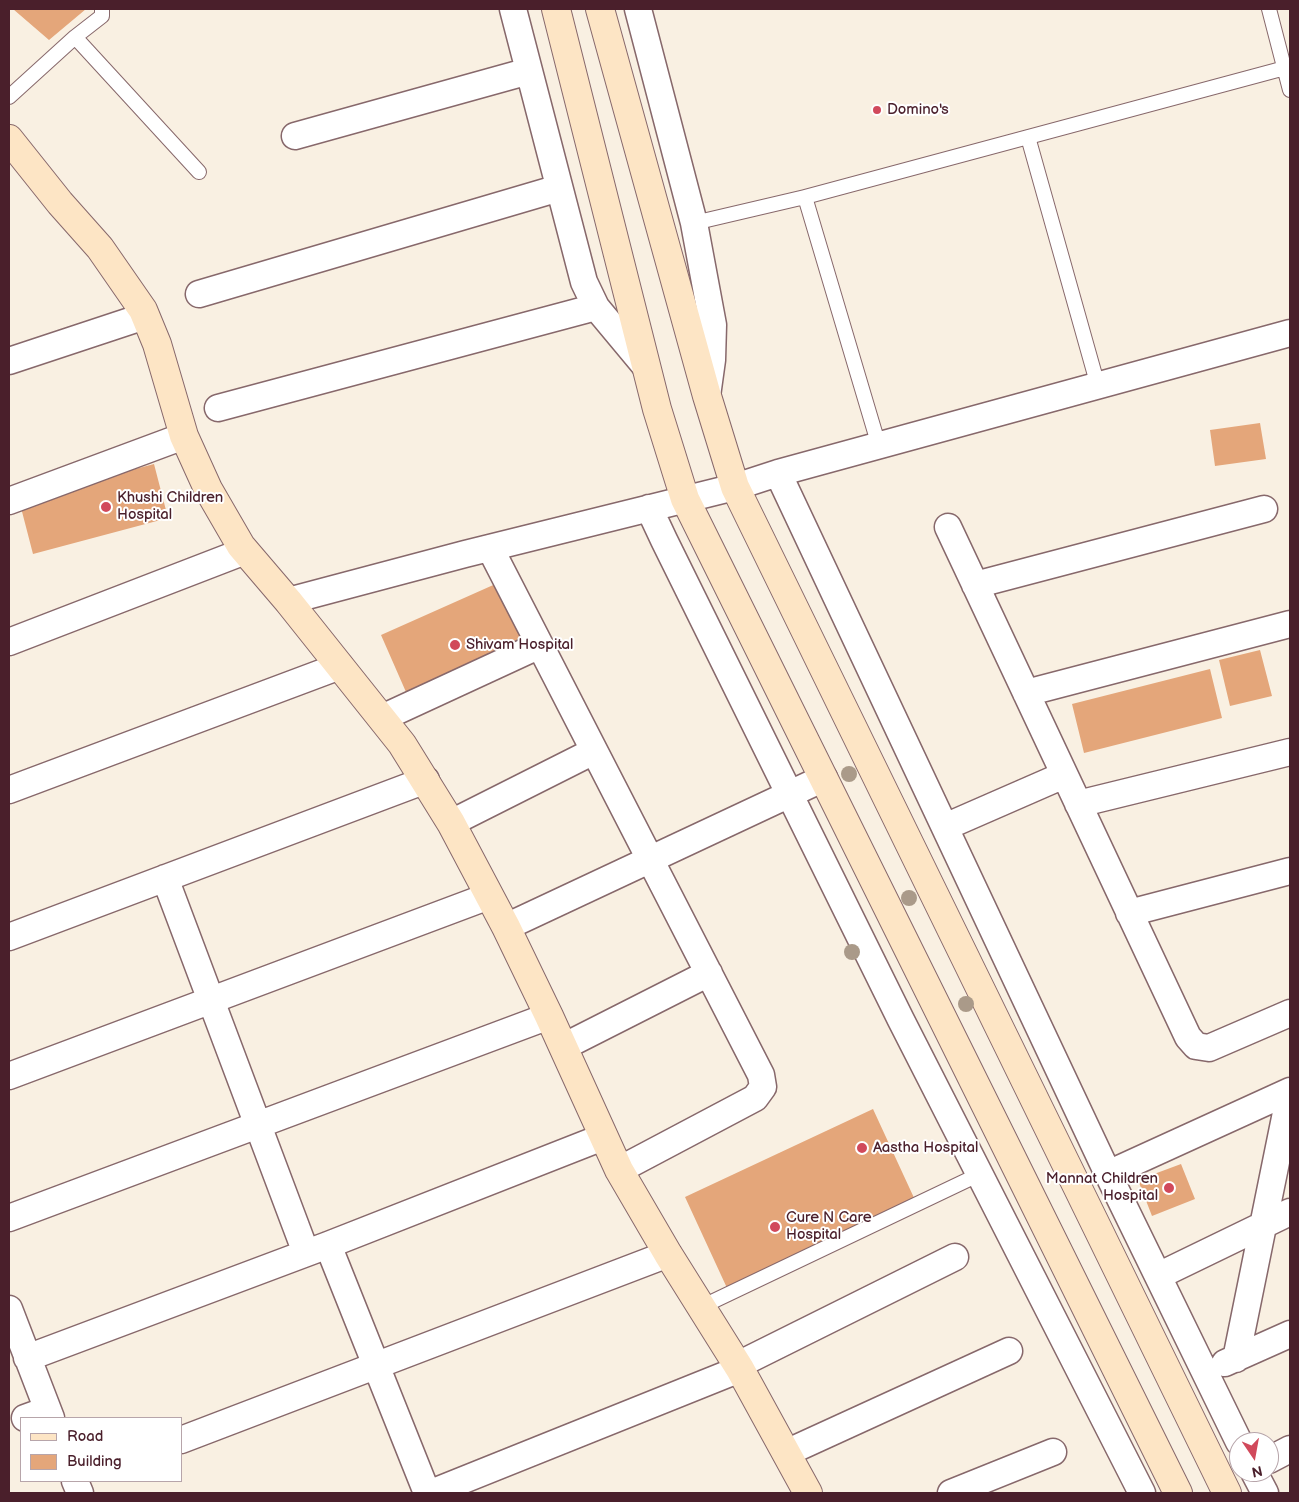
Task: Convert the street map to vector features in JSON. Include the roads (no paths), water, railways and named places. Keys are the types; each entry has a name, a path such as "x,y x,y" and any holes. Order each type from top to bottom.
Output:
{"street":[{"path":"513,9 584,282 596,307 646,366"},
{"path":"556,9 657,409 685,499 1178,1493"},
{"path":"600,9 707,396 735,487 1164,1368 1227,1493"},
{"path":"638,9 694,223 713,325 712,360 707,396"},
{"path":"295,136 529,71"},
{"path":"9,140 100,248 145,316 157,344 184,436 208,489 245,551 288,601 402,744 452,823 506,927 549,1016 619,1170 668,1254 739,1367 807,1493"},
{"path":"9,160 36,174"},
{"path":"199,294 559,188"},
{"path":"218,408 596,307"},
{"path":"9,361 145,316"},
{"path":"288,601 735,487 778,473 1290,333"},
{"path":"9,502 184,436"},
{"path":"778,473 1108,1174 1234,1432"},
{"path":"649,508 789,794 1142,1493"},
{"path":"975,585 1264,509"},
{"path":"948,527 1188,1037 1196,1046 1209,1048 1290,1013"},
{"path":"490,548 761,1075 763,1087 755,1098 619,1170"},
{"path":"9,642 245,551"},
{"path":"1026,693 1290,624"},
{"path":"382,718 540,645"},
{"path":"9,790 340,666"},
{"path":"452,823 594,751"},
{"path":"1078,804 1290,752"},
{"path":"945,828 1064,774"},
{"path":"506,927 824,778"},
{"path":"9,937 426,780"},
{"path":"1130,913 1290,871"},
{"path":"165,878 259,1124 317,1249 376,1366 427,1493"},
{"path":"9,1076 489,896"},
{"path":"563,1047 709,973"},
{"path":"9,1218 549,1016"},
{"path":"1108,1174 1290,1092"},
{"path":"1236,1359 1290,1092"},
{"path":"27,1358 317,1249 603,1137"},
{"path":"1158,1276 1290,1212"},
{"path":"182,1440 668,1254"},
{"path":"432,1493 486,1483 739,1367 955,1257"},
{"path":"9,1309 27,1358 41,1415"},
{"path":"1204,1372 1290,1334"},
{"path":"786,1453 1009,1351"},
{"path":"951,1493 1053,1452"}],"lane":[{"path":"9,97 75,37 102,16 102,9"},
{"path":"1269,9 1290,90"},
{"path":"75,37 199,172"},
{"path":"694,223 806,197 1284,68"},
{"path":"1028,137 1098,386"},
{"path":"806,197 879,446"},
{"path":"701,1307 980,1174"}],"place":[{"name":"Domino's","path":"877,110"},
{"name":"Khushi Children Hospital","path":"106,507"},
{"name":"Shivam Hospital","path":"455,645"},
{"name":"Aastha Hospital","path":"862,1148"},
{"name":"Mannat Children Hospital","path":"1169,1188"},
{"name":"Cure N Care Hospital","path":"775,1227"}]}
